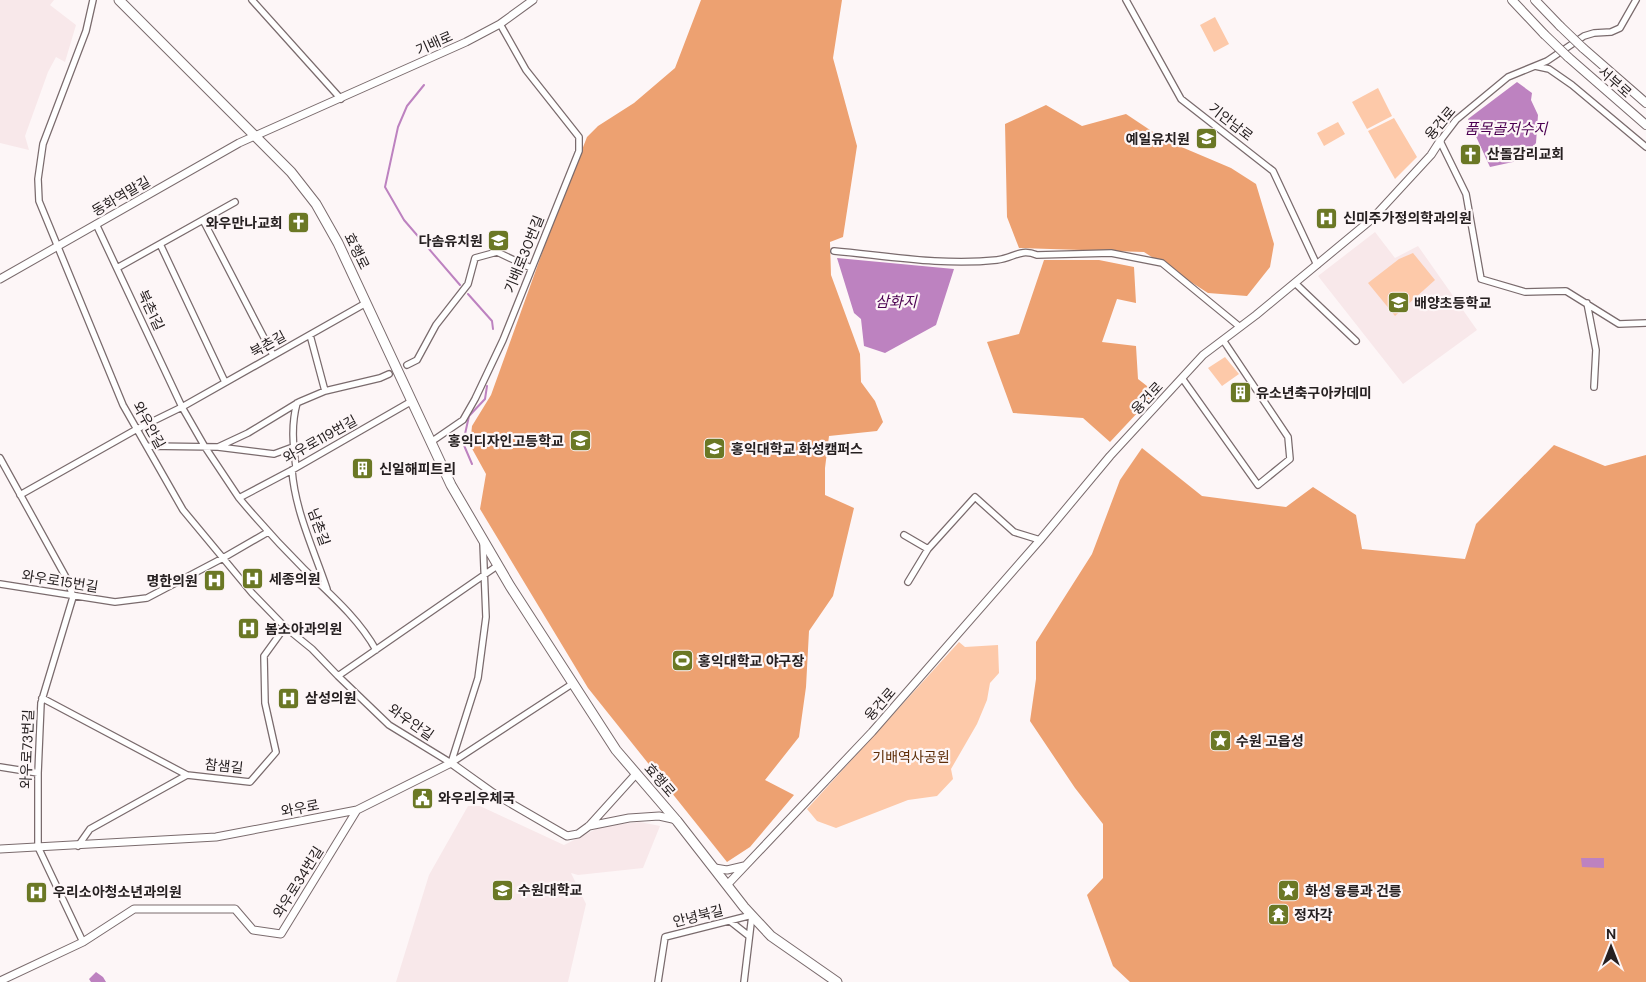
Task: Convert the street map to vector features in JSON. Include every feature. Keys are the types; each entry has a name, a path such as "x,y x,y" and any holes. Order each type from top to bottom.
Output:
{"main road":[{"name":"효행로","path":"119,0 291,172 316,204 338,243 451,485 497,566 616,750 677,820 752,915 771,936 837,982"},
{"name":"서부로","path":"1512,0 1568,57 1646,125"},
{"name":"서부로","path":"1535,0 1583,48 1646,103"}],"street":[{"name":"와우안길","path":"93,0 86,31 43,144 38,179 39,201 124,405 183,510 252,593 285,627 312,649 390,725 451,763 493,793 567,836 578,834 589,826 636,774"},
{"path":"252,0 340,99"},
{"name":"기배로","path":"254,136 466,42 500,24 533,0"},
{"name":"기안남로","path":"1126,0 1181,100 1273,171 1317,265"},
{"name":"융건로","path":"728,884 872,732 1040,540 1110,456 1203,355 1295,283 1372,218 1431,155 1456,120 1508,77 1547,61 1584,36 1594,33 1611,32 1620,28 1636,0"},
{"name":"기배로30번길","path":"431,442 463,420 475,399 502,340 579,151 579,137 526,70 500,24"},
{"path":"1533,66 1549,69 1572,84 1646,147"},
{"name":"동화역말길","path":"0,279 254,136"},
{"path":"1440,141 1466,194 1482,279 1525,292 1566,291 1619,324 1646,323"},
{"path":"117,268 235,202"},
{"path":"203,220 273,356"},
{"name":"북촌1길","path":"96,224 182,407"},
{"path":"160,244 226,382"},
{"path":"834,251 953,262 999,260 1028,251 1038,255 1111,253 1162,263 1240,327"},
{"path":"407,365 417,360 436,325 468,284 475,258 498,252 531,268"},
{"path":"1295,283 1356,341"},
{"name":"북촌길","path":"20,495 138,429 182,407 366,303"},
{"path":"1587,303 1596,350 1594,388"},
{"path":"310,335 325,391"},
{"path":"1182,378 1258,484 1290,459 1288,437 1223,340"},
{"path":"297,403 325,391 380,378 389,374"},
{"name":"와우로119번길","path":"239,498 412,401"},
{"name":"와우로119번길","path":"218,447 297,403"},
{"name":"남촌길","path":"297,403 293,418 293,487 298,507 328,592"},
{"path":"182,407 205,447 239,498 268,532 356,622 376,650"},
{"name":"와우로119번길","path":"147,446 218,447 274,454 293,447"},
{"path":"0,458 68,582 73,597"},
{"path":"908,582 928,549 975,497 1014,532 1040,540"},
{"name":"와우로15번길","path":"0,584 73,597 115,602 147,598 268,532"},
{"path":"904,535 928,549"},
{"path":"451,763 478,678 486,617 483,540"},
{"path":"338,676 497,566"},
{"name":"와우로73번길","path":"38,847 38,773 42,698 73,597"},
{"name":"참샘길","path":"42,698 187,775 250,782 276,752 265,703 264,656 285,627"},
{"name":"와우로","path":"0,849 216,837 357,810 451,763 572,684"},
{"path":"0,767 38,773"},
{"path":"78,846 90,829 187,775"},
{"name":"와우로34번길","path":"0,981 83,942 134,909 235,909 253,930 281,934 357,810"},
{"path":"589,826 629,818 659,816 677,820"},
{"path":"38,847 83,942"},
{"path":"715,868 727,870 745,866"},
{"path":"744,982 752,915"},
{"name":"안녕북길","path":"658,982 665,937 752,915"},
{"path":"730,921 749,936"}],"shaded area":[{"path":"0,0 54,0 50,5 76,25 65,62 56,57 48,72 25,136 29,150 0,143"},
{"path":"701,0 842,0 833,58 857,146 843,237 830,242 831,275 860,354 861,382 875,401 883,422 877,431 829,436 825,468 825,495 854,508 833,596 809,631 806,687 799,737 765,780 794,795 750,847 727,862 588,688 480,509 486,474 470,445 472,426 491,395 546,242 587,137 598,126 634,103 675,68"},
{"path":"1046,105 1082,126 1126,114 1165,140 1231,168 1256,184 1274,244 1270,267 1247,296 1208,293 1144,252 1019,248 1007,217 1005,124"},
{"name":"배양초등학교","path":"1375,232 1395,258 1418,246 1477,330 1403,384 1318,276"},
{"path":"1044,260 1099,260 1134,267 1136,303 1117,299 1102,342 1136,346 1138,379 1156,393 1110,442 1083,418 1013,413 987,342 1019,334"},
{"path":"1554,445 1605,466 1646,455 1646,982 1130,982 1113,966 1087,895 1103,878 1103,824 1075,788 1030,721 1036,679 1036,642 1092,554 1120,480 1142,448 1202,496 1286,507 1313,487 1356,515 1362,549 1465,559 1476,524"},
{"name":"수원대학교","path":"468,806 480,806 564,845 602,826 640,822 660,826 643,868 578,875 571,873 586,904 568,982 396,982 429,875"}],"green space":[{"path":"1215,17 1229,44 1214,52 1200,25"},
{"path":"1378,88 1392,116 1367,129 1352,102"},
{"path":"1394,118 1417,157 1395,179 1368,131"},
{"path":"1338,122 1345,134 1324,146 1317,133"},
{"path":"1413,253 1435,280 1395,316 1368,283 1399,259"},
{"path":"1225,357 1239,374 1222,386 1208,368"},
{"name":"기배역사공원","path":"959,642 965,647 998,645 999,673 990,683 987,700 977,724 951,769 953,779 937,796 908,800 836,828 817,821 807,809"}],"water":[{"name":"품목골저수지","path":"1517,82 1532,93 1531,100 1538,115 1536,143 1522,160 1490,167 1468,119"},
{"name":"삼화지","path":"837,258 954,269 936,325 885,353 864,346 861,319 854,313"},
{"path":"1581,858 1604,858 1604,868 1582,867"},
{"path":"96,972 106,982 91,982 89,979"}],"waterway":[{"path":"424,85 407,106 398,127 385,187 404,220 460,285"},
{"path":"468,294 492,321 493,329"},
{"path":"472,464 463,443 469,416 485,399 487,386"}],"tunnel":[{"path":"389,374 407,365"}],"place":[{"name":"예일유치원","path":"1206,139"},
{"name":"산돌감리교회","path":"1471,154"},
{"name":"신미주가정의학과의원","path":"1327,218"},
{"name":"와우만나교회","path":"299,223"},
{"name":"다솜유치원","path":"499,241"},
{"name":"배양초등학교","path":"1398,303"},
{"name":"유소년축구아카데미","path":"1240,393"},
{"name":"홍익디자인고등학교","path":"580,441"},
{"name":"홍익대학교 화성캠퍼스","path":"715,449"},
{"name":"신일해피트리","path":"363,469"},
{"name":"세종의원","path":"253,579"},
{"name":"명한의원","path":"214,581"},
{"name":"봄소아과의원","path":"249,629"},
{"name":"홍익대학교 야구장","path":"682,661"},
{"name":"삼성의원","path":"289,698"},
{"name":"수원 고읍성","path":"1220,741"},
{"name":"와우리우체국","path":"422,798"},
{"name":"수원대학교","path":"502,890"},
{"name":"화성 융릉과 건릉","path":"1289,891"},
{"name":"우리소아청소년과의원","path":"37,892"},
{"name":"정자각","path":"1278,915"}]}
